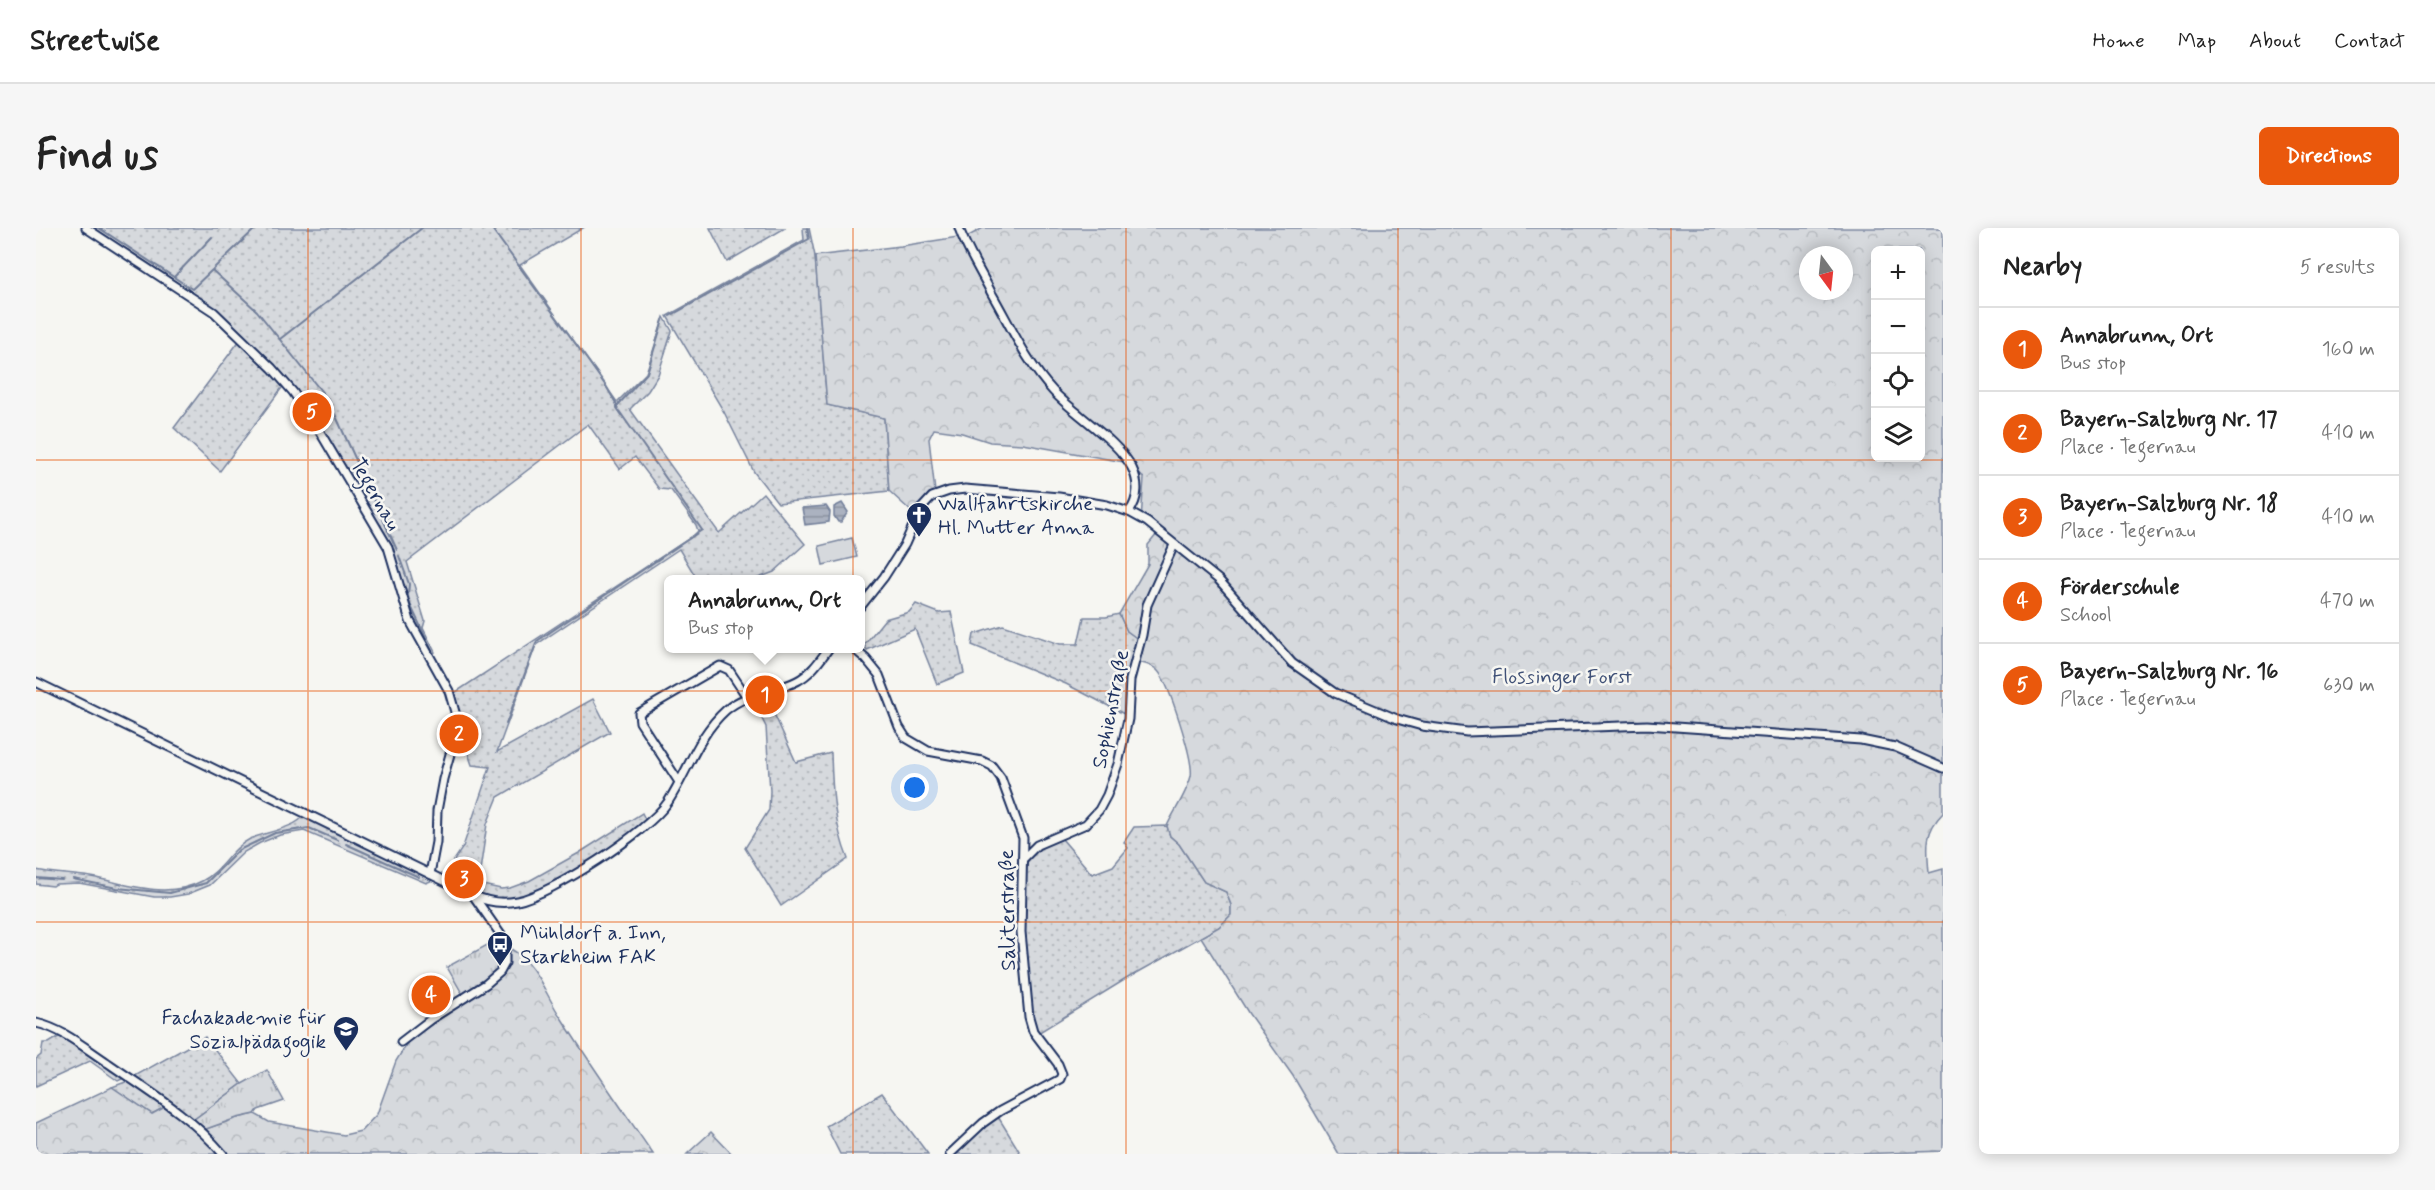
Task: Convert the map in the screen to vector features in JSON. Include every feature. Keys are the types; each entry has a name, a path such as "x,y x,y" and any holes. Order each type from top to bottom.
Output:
{"street":[{"name":"Tegernau","path":"86,228 214,312 272,368 293,392 317,427 388,547 410,621 449,691 455,712 454,743 443,779 437,811 436,842 430,874"},
{"path":"959,228 972,258 1039,375 1066,405 1120,452 1131,467 1137,489 1130,512"},
{"path":"865,600 902,549 924,504 942,493 965,489 1015,491 1082,500 1130,512 1148,522 1219,580 1256,624 1299,668 1335,693 1397,719 1433,728 1467,732 1647,725 1861,740 1895,747 1943,768"},
{"name":"Sophienstraße","path":"1024,858 1037,845 1086,824 1099,810 1107,795 1118,764 1128,719 1130,680 1147,605 1174,545"},
{"path":"36,682 473,895 502,903 529,898 550,888 636,834 667,803 708,729 729,707 747,697 797,681 816,665 825,653"},
{"name":"Saliterstraße","path":"859,653 879,675 899,727 906,738 928,751 982,761 996,772 1005,787 1023,838 1022,942 1029,1017 1033,1031 1058,1064 1062,1074 1060,1079 992,1117 950,1154"},
{"path":"679,782 640,722 639,712 720,666 729,670 747,697"},
{"path":"1023,838 1037,845"},
{"path":"401,1042 486,984 500,972 506,963 505,946 501,935 477,904 473,895"},
{"path":"36,1023 66,1035 176,1110 208,1136 223,1154"}],"green space":[{"path":"91,228 583,228 520,265 617,402 646,373 664,317 672,331 658,375 648,391 630,409 719,533 763,493 805,544 774,572 766,575 695,575 679,549 536,645 497,752 593,699 610,732 498,797 487,824 478,884 501,889 529,881 642,813 646,821 597,857 556,882 516,898 500,899 485,896 443,877 463,847 490,767 472,765 467,750 456,746 453,694 693,536 698,531 696,525 671,490 659,489 635,457 620,469 588,424 407,562 425,621 423,628 435,652 431,656 414,626 393,552 314,419 238,333"},
{"path":"710,228 785,228 727,262"},
{"path":"803,228 809,228 815,256 827,405 884,418 889,491 778,503 754,472 724,412 667,316 804,240"},
{"name":"Flossinger Forst","path":"983,228 1943,228 1943,813 1930,834 1928,848 1929,873 1943,869 1943,1151 1857,1154 1339,1154 1293,1076 1249,1014 1201,937 1219,927 1231,915 1231,905 1226,892 1204,882 1179,844 1170,836 1167,826 1191,776 1189,755 1163,678 1153,667 1133,661 1139,640 1127,631 1119,614 1148,564 1148,545 1157,534 1141,520 1144,478 1124,462 1023,444 990,442 962,433 934,429 929,439 935,492 913,513 889,491 884,418 827,405 815,256 958,237 965,238"},
{"path":"240,340 284,385 220,471 174,428"},
{"path":"852,538 857,557 823,565 819,546"},
{"path":"916,604 939,613 951,612 964,673 937,684 915,629 867,650 865,644 885,619 909,612"},
{"path":"1119,614 1127,631 1140,640 1126,715 1066,684 972,645 974,634 1003,625 1060,644 1078,644 1084,617 1106,617"},
{"path":"766,696 796,762 831,753 835,807 848,859 781,906 745,848 769,810 766,727 753,701"},
{"path":"303,816 433,880 426,883 304,831 280,835 260,843 244,852 210,885 188,894 154,897 79,883 53,886 36,884 36,870 91,877 147,889 188,887 209,877 243,843 294,823"},
{"path":"1167,826 1170,836 1179,844 1204,882 1226,892 1231,905 1231,915 1219,927 1126,979 1038,1033 1031,1021 1025,935 1024,886 1030,856 1040,848 1062,839 1092,874 1113,866 1128,848 1124,842 1134,827"},
{"path":"500,938 502,959 499,967 488,979 463,995 447,967"},
{"path":"511,949 520,955 534,971 556,1010 653,1154 227,1154 206,1129 255,1114 269,1122 344,1135 361,1131 377,1114 396,1061 409,1040 496,981 507,967"},
{"path":"60,1036 122,1079 118,1081 90,1061 36,1086 36,1059 41,1055 43,1043 49,1043"},
{"path":"205,1037 242,1084 193,1120 133,1077"},
{"path":"267,1070 284,1101 258,1110 255,1114 206,1129 193,1120 242,1084"},
{"path":"128,1081 165,1107 152,1114 112,1087"},
{"path":"112,1087 152,1114 165,1107 202,1134 220,1154 36,1154 36,1123"},
{"path":"882,1093 928,1154 840,1154 826,1126"},
{"path":"997,1115 1021,1154 947,1154"},
{"path":"711,1132 732,1154 687,1154"}],"shaded area":[{"path":"842,503 848,512 841,522 838,522 834,516 834,507"},
{"path":"826,506 830,512 829,522 805,525 802,508"}],"waterway":[{"path":"99,228 192,289 212,270 257,311 329,401 397,550"},
{"path":"213,269 256,228"},
{"path":"280,339 422,228"},
{"path":"670,316 809,239 807,228"},
{"path":"492,229 605,384 617,408 702,530 537,641 506,724"},
{"path":"174,277 212,237"},
{"path":"618,405 647,373 663,320"},
{"path":"399,556 409,584 410,604 432,651"},
{"path":"73,879 117,888 170,893 206,883 239,850 275,833 309,828 337,840"},
{"path":"346,844 419,877"},
{"path":"36,878 62,880"}],"place":[{"name":"Bayern-Salzburg Nr. 16","path":"312,412"},
{"name":"Wallfahrtskirche Hl. Mutter Anna","path":"919,538"},
{"name":"Annabrunn, Ort","path":"765,695"},
{"name":"Bayern-Salzburg Nr. 17","path":"459,734"},
{"name":"Bayern-Salzburg Nr. 18","path":"464,879"},
{"name":"Mühldorf a. Inn, Starkheim FAK","path":"500,967"},
{"name":"Förderschule","path":"431,995"},
{"name":"Fachakademie für Sozialpädagogik","path":"346,1052"}]}
